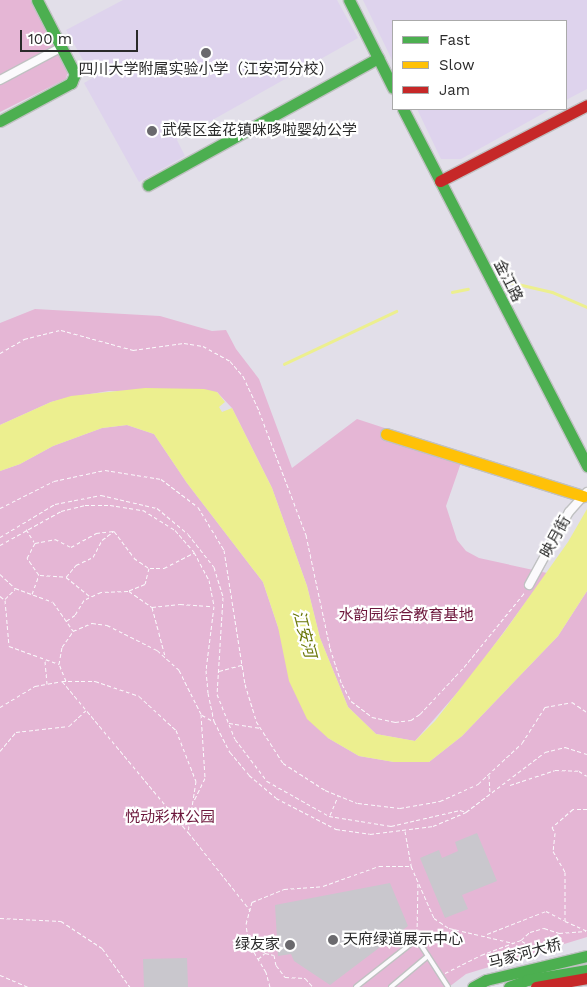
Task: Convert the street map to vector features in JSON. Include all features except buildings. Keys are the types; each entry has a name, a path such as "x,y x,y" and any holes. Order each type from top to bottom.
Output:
{"street":[{"path":"0,121 72,82 75,74 37,0"},
{"path":"349,0 392,86"},
{"path":"0,80 62,47"},
{"path":"148,185 378,58"},
{"path":"440,181 587,105"},
{"name":"金江路","path":"404,110 587,466"},
{"path":"386,434 585,494"},
{"name":"映月街","path":"529,585 569,512 585,494"},
{"name":"马家河大桥","path":"473,987 486,980 572,957 587,956"},
{"path":"509,987 526,980 587,970"},
{"path":"536,987 587,978"}],"lane":[{"path":"356,987 417,939 448,987"},
{"path":"391,987 428,956"}],"path":[{"path":"0,353 24,339 61,330 133,350 184,343 203,346 230,361 243,376 258,410 306,535 330,648 342,684 352,701 372,717 395,722 411,720 420,714 464,668 529,585"},
{"path":"0,508 54,481 105,470 161,479 198,507 224,550 245,684 260,728 283,763 338,795 358,803 400,808 440,801 478,784 522,743 545,707 572,702 587,712"},
{"path":"0,537 54,504 101,495 156,508 188,534 214,567 223,597 217,694 235,739 267,781 329,816 391,826 460,810 466,812"},
{"path":"0,545 61,511 85,506 110,505 143,510 175,530 194,552 209,580 214,606 206,670 214,721 230,752 249,776 300,813 336,829 370,834 433,826 466,812 497,789 525,764 545,752 564,747 587,754"},
{"path":"26,529 34,543"},
{"path":"34,543 55,539 71,546 96,533 114,531"},
{"path":"114,531 134,558 149,568 164,568 194,552"},
{"path":"66,578 76,565 93,558 102,540 114,531"},
{"path":"34,543 26,558 39,575 66,578 91,597"},
{"path":"66,621 91,597 101,592 128,591 145,584 149,568"},
{"path":"0,574 15,588 54,602 73,631"},
{"path":"32,594 39,575"},
{"path":"15,588 5,600 8,646 59,664"},
{"path":"128,591 152,606 214,606"},
{"path":"0,596 5,600"},
{"path":"152,606 166,658"},
{"path":"66,681 59,664 62,647 73,631 92,624 107,625 157,650 179,670 201,714 205,778 192,804"},
{"path":"45,660 47,684"},
{"path":"218,671 242,665"},
{"path":"62,681 188,832 250,910"},
{"path":"0,707 35,686 62,681 95,681 140,696 176,730 196,781 188,832"},
{"path":"0,751 16,732 69,726 86,710"},
{"path":"201,714 214,721"},
{"path":"228,723 260,728"},
{"path":"510,785 554,770 579,771 587,776"},
{"path":"489,774 490,794"},
{"path":"329,816 338,795"},
{"path":"565,921 565,872 553,851 555,833 552,827 573,809 587,809"},
{"path":"405,831 411,866 434,918 449,928 486,935 513,943"},
{"path":"270,987 266,972 248,944 246,924 252,902 284,889 323,886 379,866 411,866"},
{"path":"417,939 418,882"},
{"path":"486,935 546,911 587,931"},
{"path":"0,918 61,920 102,948 130,987"},
{"path":"441,975 481,955 522,940 530,932 544,928 559,933 587,931"},
{"path":"522,940 532,947 554,942 559,933"},
{"path":"257,960 265,953 274,955 276,965 285,977 305,978 313,987"},
{"path":"0,975 28,987"}],"shaded area":[{"name":"四川大学附属实验小学（江安河分校）","path":"123,0 337,0 358,38 177,140 185,156 139,182 84,83 96,76 87,67 66,30"},
{"path":"363,0 587,0 587,89 567,99 567,20 392,20 392,60"},
{"path":"417,110 549,110 461,159 441,159"}],"green space":[{"path":"0,0 31,0 68,70 66,79 0,112"},
{"name":"水韵园综合教育基地","path":"35,309 160,316 212,331 226,330 236,349 259,379 292,468 357,419 464,454 446,506 457,540 466,551 479,558 547,573 470,678 415,741 376,734 348,707 320,638 307,586 272,488 232,408 217,392 109,391 51,402 0,425 0,323"},
{"name":"悦动彩林公园","path":"127,425 154,434 187,483 263,582 278,627 328,738 359,756 394,762 429,762 462,736 558,636 587,591 587,937 466,974 449,987 0,987 0,471 20,464 53,446 102,428"}],"water":[{"name":"江安河","path":"145,388 204,389 217,392 225,402 219,407 222,412 232,408 272,488 307,586 320,638 348,707 376,734 415,741 435,721 505,631 568,542 587,509 587,591 558,636 462,736 429,762 394,762 359,756 328,738 307,719 289,681 278,627 263,582 187,483 154,434 127,425 102,428 53,446 20,464 0,471 0,425 51,402 71,396"}],"waterway":[{"path":"509,282 552,292 587,307"},
{"path":"452,292 468,289"},
{"path":"284,364 396,311"}],"traffic: fast":[{"path":"0,121 71,83 75,74 37,0"},
{"path":"349,0 392,86"},
{"path":"148,185 378,58"},
{"path":"404,110 587,466"},
{"path":"473,987 486,980 587,956"},
{"path":"509,987 527,980 587,970"}],"traffic: slow":[{"path":"386,434 583,496"}],"traffic: jam":[{"path":"440,181 587,105"},
{"path":"536,987 587,978"}],"place":[{"name":"四川大学附属实验小学（江安河分校）","path":"206,53"},
{"name":"武侯区金花镇咪哆啦婴幼公学","path":"152,131"},
{"name":"天府绿道展示中心","path":"333,940"},
{"name":"绿友家","path":"290,945"}]}
